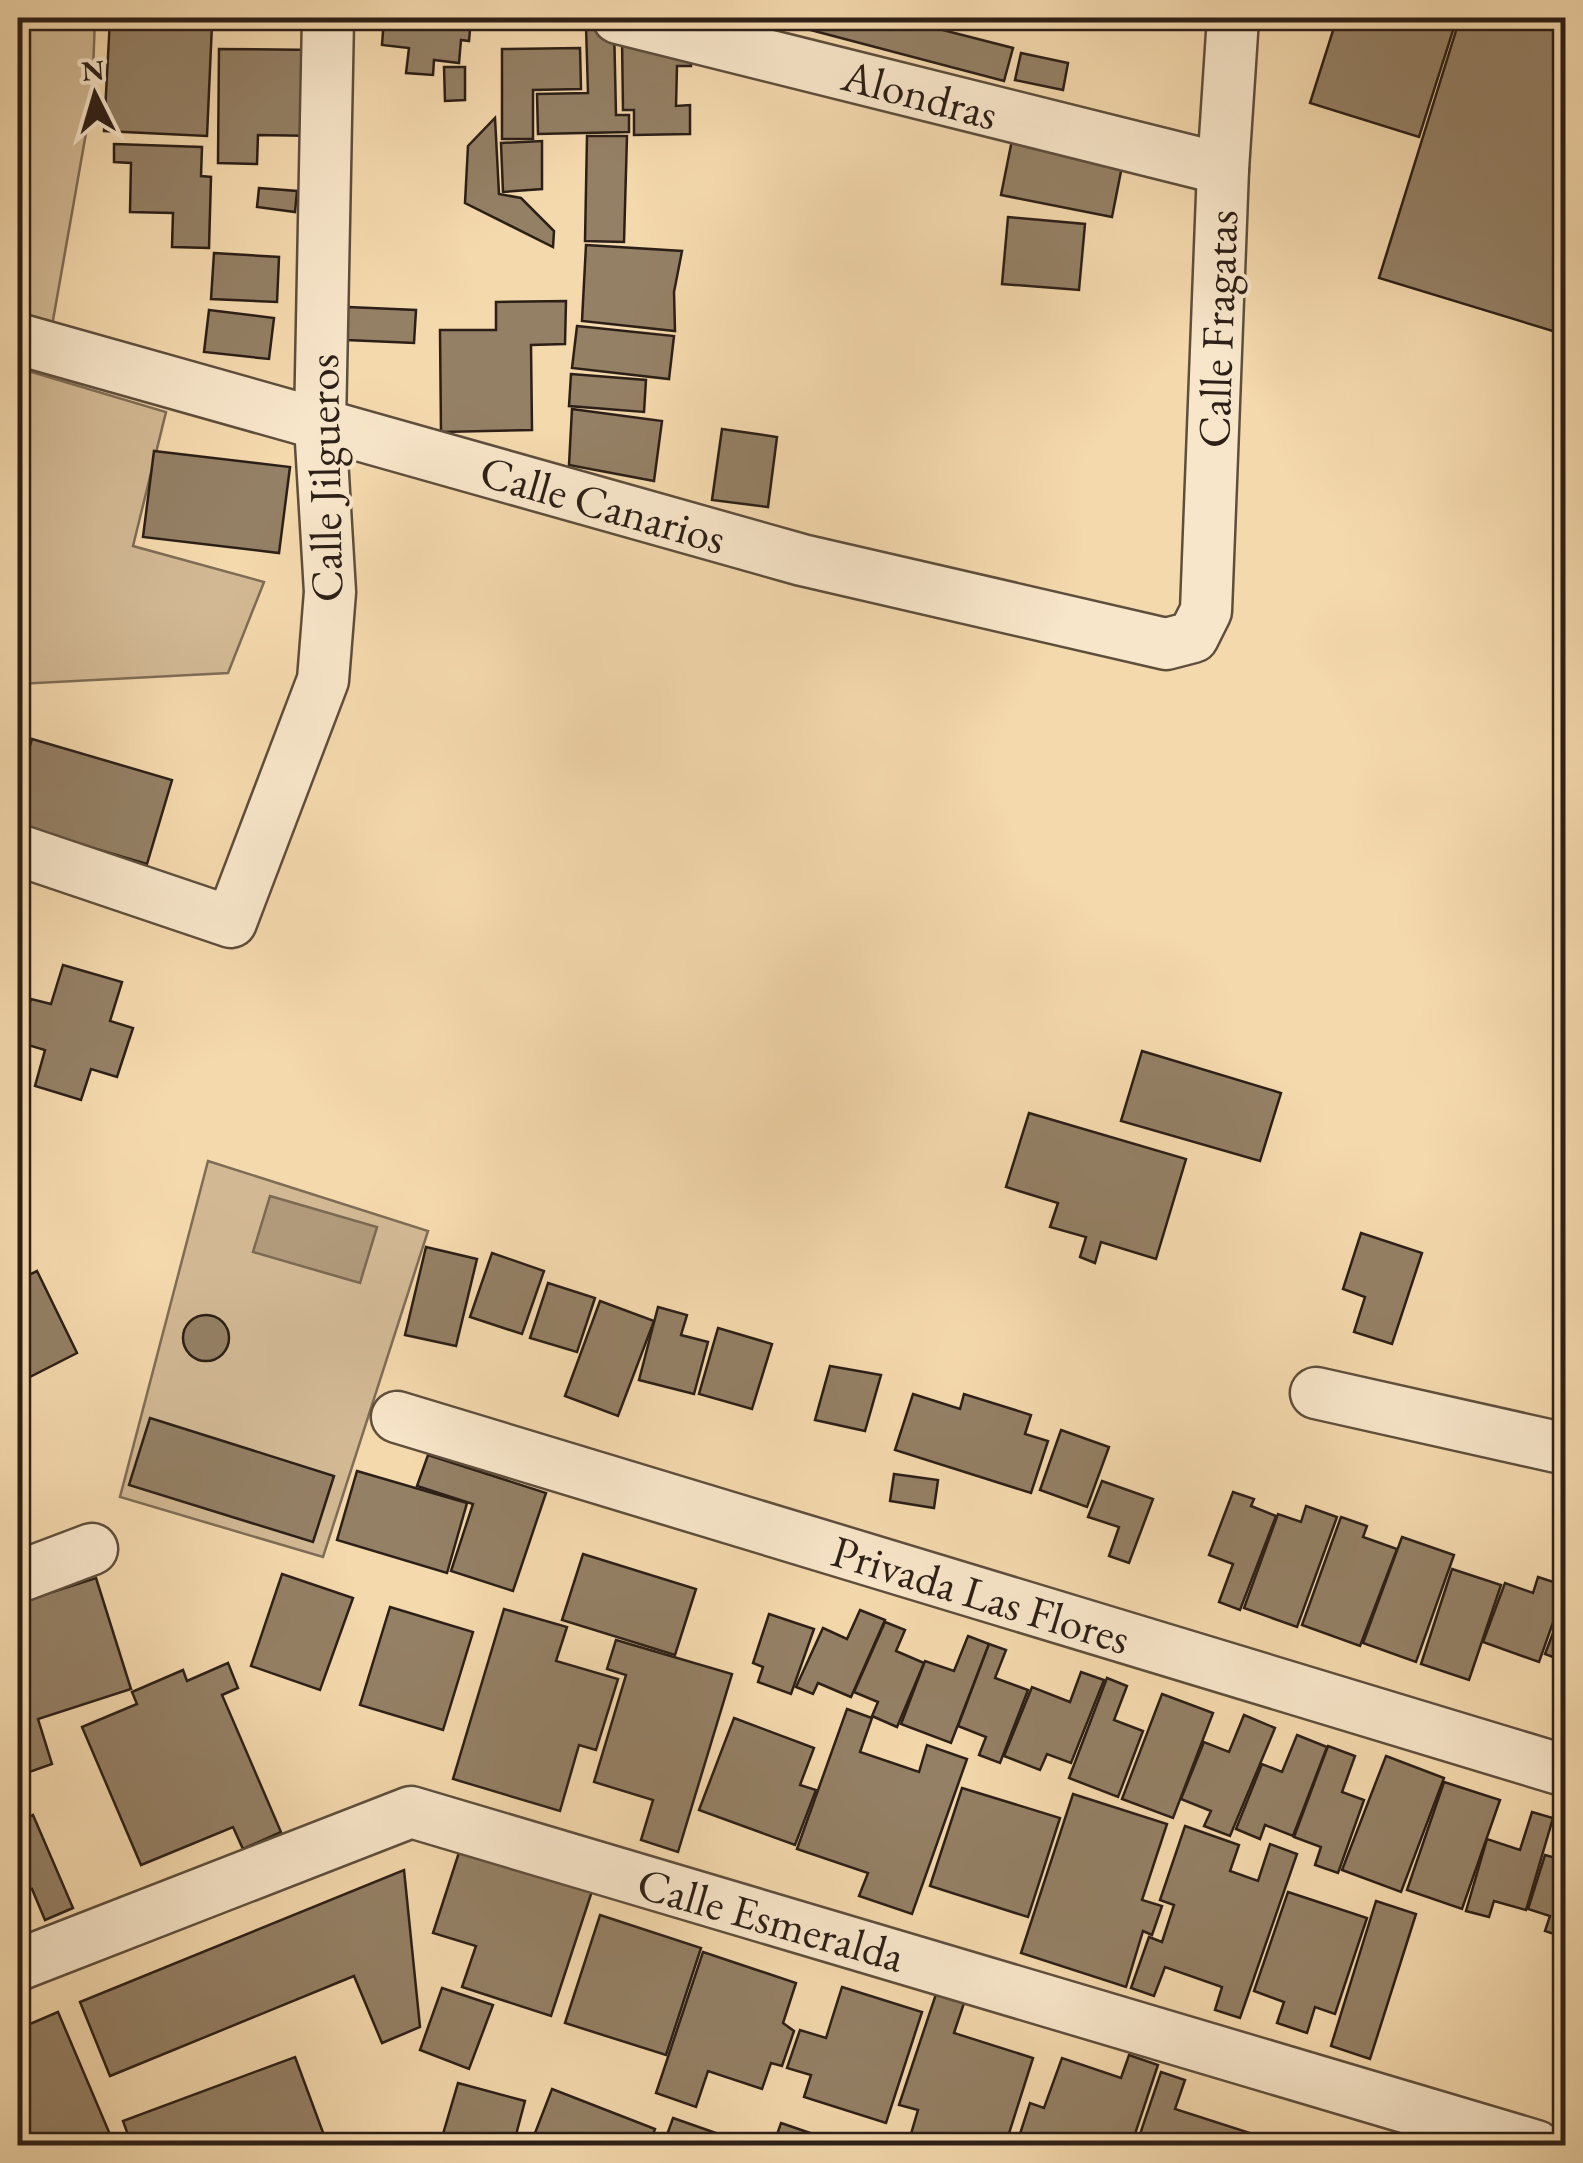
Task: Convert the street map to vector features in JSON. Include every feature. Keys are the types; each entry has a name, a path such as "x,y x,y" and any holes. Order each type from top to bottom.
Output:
{"street":[{"name":"Calle Jilgueros","path":"18,850 231,922 322,680 330,592 320,425 328,18"},
{"name":"Alondras","path":"618,18 1223,169"},
{"name":"Calle Fragatas","path":"1193,637 1206,612 1223,169 1233,18"},
{"name":"Calle Canarios","path":"18,339 802,560 1166,644 1193,637"},
{"path":"1316,1393 1566,1449"},
{"name":"Privada Las Flores","path":"397,1418 1566,1771"},
{"path":"18,1577 92,1550"},
{"name":"Calle Esmeralda","path":"18,1966 410,1812 1536,2146"}],"shaded area":[{"path":"18,18 95,18 92,99 52,326 18,316"},
{"path":"18,368 166,412 133,546 264,582 228,673 18,684"},
{"path":"208,1161 428,1231 323,1557 120,1497"},
{"path":"270,1196 377,1227 360,1283 253,1252"}],"building":[{"path":"384,18 471,18 469,41 461,40 459,63 434,60 433,75 406,73 409,48 382,45"},
{"path":"765,18 896,18 1013,48 1004,81"},
{"path":"1337,18 1397,22 1398,18 1457,18 1419,137 1310,103"},
{"path":"1460,18 1566,18 1566,335 1379,278"},
{"path":"110,19 212,24 207,136 104,131"},
{"path":"614,25 616,115 629,115 629,132 538,134 537,94 588,93 586,26"},
{"path":"622,38 691,38 691,66 677,66 676,106 690,105 690,134 634,135 634,110 623,110"},
{"path":"580,48 581,89 533,90 533,139 502,139 502,49"},
{"path":"219,49 319,50 318,136 258,135 257,164 218,163"},
{"path":"1021,53 1068,63 1063,90 1015,80"},
{"path":"444,67 465,67 465,100 445,101"},
{"path":"495,118 499,194 521,198 554,231 553,247 465,203 468,146"},
{"path":"1013,135 1124,156 1112,217 1001,195"},
{"path":"587,136 627,136 624,242 585,241"},
{"path":"542,141 542,189 503,192 501,143"},
{"path":"114,144 202,147 201,176 211,177 209,248 172,247 173,213 130,212 131,163 114,162"},
{"path":"259,188 297,191 295,212 257,207"},
{"path":"1008,217 1085,224 1079,290 1002,284"},
{"path":"586,245 682,251 674,292 675,331 582,321"},
{"path":"214,253 279,257 277,302 211,299"},
{"path":"566,301 565,344 531,345 532,430 441,432 440,330 496,330 496,302"},
{"path":"348,307 416,310 414,343 347,340"},
{"path":"209,310 274,318 269,359 204,352"},
{"path":"577,326 674,336 669,379 572,368"},
{"path":"571,374 646,380 644,412 569,406"},
{"path":"572,409 662,421 654,481 569,465"},
{"path":"722,429 777,437 768,507 712,500"},
{"path":"154,451 290,467 279,553 143,537"},
{"path":"32,739 172,780 147,864 18,826 18,787"},
{"path":"63,965 122,982 110,1021 133,1028 117,1077 91,1069 81,1100 35,1086 45,1050 18,1042 31,999 51,1004"},
{"path":"1142,1051 1281,1093 1260,1161 1121,1121"},
{"path":"1029,1113 1186,1159 1156,1259 1101,1242 1095,1263 1080,1257 1086,1237 1050,1227 1058,1203 1006,1187"},
{"path":"1361,1233 1422,1253 1392,1344 1354,1332 1365,1297 1343,1289"},
{"path":"426,1247 477,1259 456,1346 405,1335"},
{"path":"492,1253 544,1271 522,1334 470,1317"},
{"path":"37,1271 77,1353 18,1383 18,1280"},
{"path":"548,1283 595,1298 577,1352 530,1338"},
{"path":"600,1301 654,1321 618,1416 565,1396"},
{"path":"658,1307 687,1315 681,1335 708,1342 694,1394 639,1380"},
{"path":"206,1315 222,1322 229,1338 222,1354 206,1361 190,1354 183,1338 190,1322"},
{"path":"718,1328 772,1344 752,1409 699,1394"},
{"path":"830,1366 881,1375 865,1431 815,1420"},
{"path":"913,1394 960,1409 964,1394 1031,1415 1025,1434 1048,1441 1031,1493 895,1450"},
{"path":"150,1418 334,1476 313,1542 129,1485"},
{"path":"1061,1430 1109,1447 1087,1507 1040,1490"},
{"path":"428,1455 546,1493 513,1591 451,1571 473,1504 417,1486"},
{"path":"357,1471 467,1503 447,1573 337,1540"},
{"path":"894,1474 938,1480 934,1508 890,1501"},
{"path":"1102,1481 1153,1499 1129,1563 1109,1556 1119,1527 1088,1517"},
{"path":"1233,1492 1254,1499 1251,1506 1276,1516 1240,1610 1219,1602 1233,1564 1209,1555"},
{"path":"1306,1506 1337,1517 1297,1627 1244,1608 1278,1514 1301,1522"},
{"path":"1341,1517 1367,1526 1363,1537 1397,1549 1360,1646 1302,1625"},
{"path":"1402,1537 1454,1555 1416,1662 1363,1643"},
{"path":"583,1554 696,1589 675,1655 562,1620"},
{"path":"1452,1569 1501,1585 1469,1680 1421,1664"},
{"path":"282,1574 353,1598 320,1690 251,1666"},
{"path":"1538,1577 1566,1586 1539,1662 1483,1642 1505,1583 1533,1593"},
{"path":"96,1578 131,1689 38,1719 52,1764 18,1776 18,1603"},
{"path":"1566,1599 1566,1662 1545,1654"},
{"path":"390,1607 473,1632 443,1730 360,1705"},
{"path":"504,1609 567,1627 556,1661 618,1679 596,1750 579,1745 560,1811 453,1779"},
{"path":"860,1610 885,1620 851,1697 818,1683 813,1694 796,1687 823,1628 847,1639"},
{"path":"769,1614 814,1629 791,1694 758,1682 763,1667 753,1663"},
{"path":"885,1622 905,1630 896,1651 924,1663 897,1727 872,1716 878,1702 854,1692"},
{"path":"968,1636 989,1644 951,1743 901,1724 925,1661 954,1671"},
{"path":"616,1640 732,1674 678,1852 641,1840 653,1800 594,1782 626,1675 607,1669"},
{"path":"989,1644 1006,1650 995,1678 1028,1690 1000,1763 979,1755 986,1737 958,1726"},
{"path":"228,1663 238,1688 222,1695 281,1832 243,1849 233,1827 141,1865 82,1727 137,1704 132,1692 183,1670 187,1681"},
{"path":"1081,1672 1104,1680 1071,1763 1047,1754 1040,1770 1004,1756 1032,1687 1070,1702"},
{"path":"1107,1678 1127,1686 1114,1720 1143,1731 1118,1797 1069,1778"},
{"path":"1162,1694 1213,1713 1173,1818 1122,1799"},
{"path":"847,1709 872,1718 860,1752 919,1772 927,1745 967,1759 912,1914 859,1896 868,1873 797,1849"},
{"path":"1244,1715 1275,1728 1230,1836 1204,1826 1211,1811 1181,1799 1204,1742 1229,1752"},
{"path":"734,1718 814,1748 800,1785 816,1790 795,1845 699,1810"},
{"path":"1297,1735 1327,1747 1293,1836 1265,1825 1260,1839 1236,1829 1262,1764 1282,1772"},
{"path":"1328,1746 1355,1756 1342,1792 1364,1800 1338,1873 1315,1865 1321,1847 1294,1837"},
{"path":"1386,1756 1444,1778 1401,1892 1342,1870"},
{"path":"1444,1782 1500,1800 1462,1909 1407,1890"},
{"path":"962,1788 1060,1818 1028,1917 930,1886"},
{"path":"1073,1794 1167,1824 1142,1900 1162,1906 1152,1935 1143,1931 1126,1987 1021,1953"},
{"path":"1532,1812 1553,1818 1526,1910 1494,1901 1489,1917 1466,1911 1487,1839 1520,1850"},
{"path":"33,1815 73,1908 45,1920 32,1889 18,1895 18,1822"},
{"path":"1185,1826 1239,1845 1230,1871 1258,1881 1270,1844 1297,1854 1240,2018 1215,2010 1222,1987 1165,1967 1154,1996 1131,1988 1149,1937 1162,1942 1174,1905 1160,1900"},
{"path":"463,1840 595,1882 551,2016 462,1987 476,1946 433,1933"},
{"path":"1545,1855 1566,1861 1566,1938 1545,1931 1550,1916 1528,1909"},
{"path":"404,1870 420,2027 382,2043 354,1976 110,2076 80,2002"},
{"path":"1288,1892 1367,1918 1335,2014 1315,2007 1307,2033 1277,2023 1284,2002 1254,1991"},
{"path":"1376,1901 1416,1914 1370,2059 1331,2046"},
{"path":"600,1915 701,1948 666,2055 565,2023"},
{"path":"703,1952 796,1983 783,2023 794,2031 782,2066 771,2063 762,2089 708,2071 696,2107 656,2093"},
{"path":"842,1987 922,2012 886,2123 804,2097 811,2075 787,2068 800,2030 826,2038"},
{"path":"442,1988 493,2005 469,2069 420,2050"},
{"path":"936,1994 964,2003 954,2033 1033,2058 1005,2146 946,2146 911,2134 918,2110 899,2105"},
{"path":"58,2012 114,2144 110,2146 18,2146 18,2029"},
{"path":"1129,2055 1158,2065 1131,2146 1016,2146 1030,2103 1044,2108 1062,2058 1121,2078"},
{"path":"295,2057 328,2146 132,2146 123,2121"},
{"path":"1161,2072 1185,2080 1175,2109 1253,2134 1249,2146 1136,2146"},
{"path":"458,2083 525,2101 513,2146 458,2146 441,2141"},
{"path":"552,2089 655,2129 649,2146 530,2146"},
{"path":"673,2118 753,2146 663,2146"},
{"path":"781,2123 848,2146 773,2146"}]}
